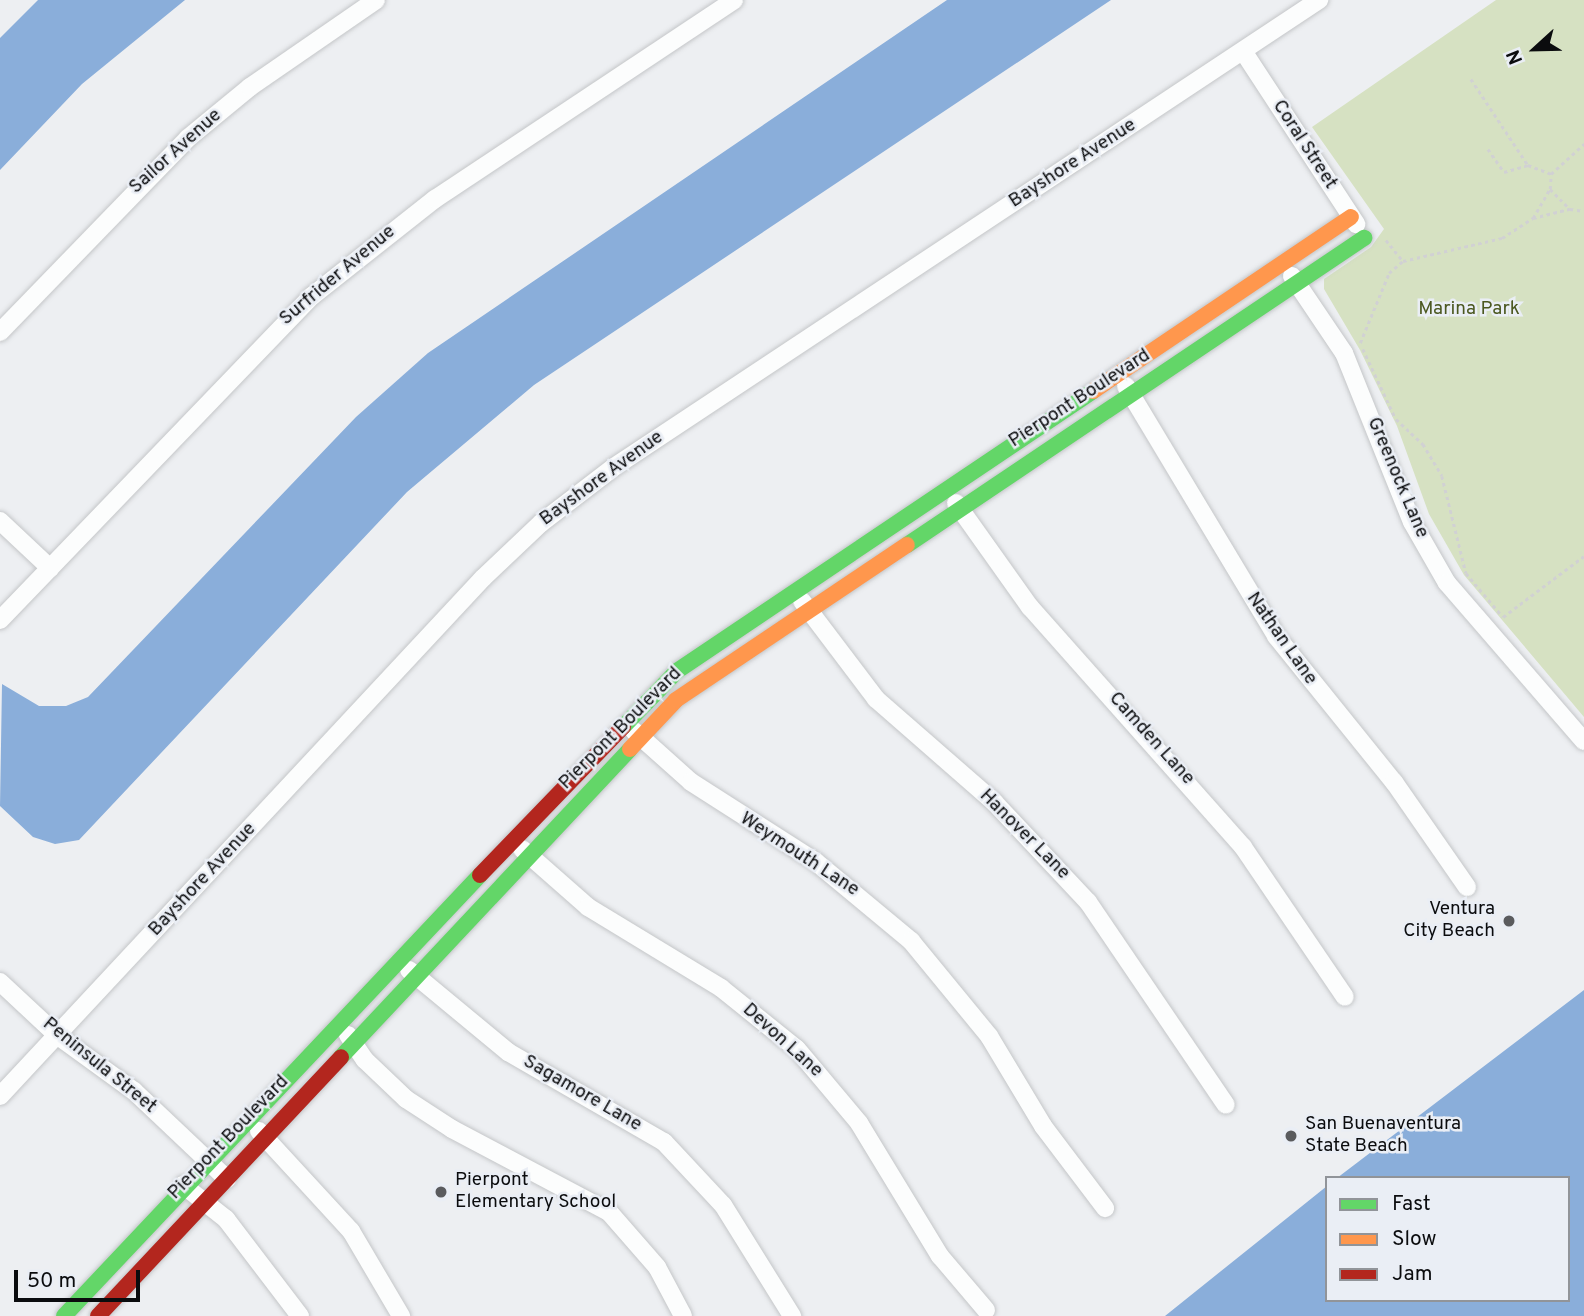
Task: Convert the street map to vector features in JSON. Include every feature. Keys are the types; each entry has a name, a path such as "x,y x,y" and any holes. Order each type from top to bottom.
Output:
{"street":[{"name":"Sailor Avenue","path":"0,332 188,138 250,87 376,0"},
{"name":"Surfrider Avenue","path":"0,620 262,343 377,242 734,0"},
{"name":"Bayshore Avenue","path":"0,1096 483,578 541,523 614,467 1319,0"},
{"name":"Coral Street","path":"1243,51 1364,238"},
{"name":"Pierpont Boulevard","path":"64,1316 183,1185 624,722 677,671 1351,217"},
{"name":"Pierpont Boulevard","path":"97,1316 641,738 703,679 1133,397 1364,238"},
{"name":"Greenock Lane","path":"1284,264 1344,353 1412,522 1447,583 1584,741"},
{"name":"Nathan Lane","path":"1118,374 1276,636 1394,782 1467,887"},
{"name":"Camden Lane","path":"946,488 1030,607 1243,847 1345,998"},
{"path":"0,521 50,568"},
{"name":"Hanover Lane","path":"795,590 876,699 995,802 1088,902 1226,1105"},
{"name":"Weymouth Lane","path":"624,722 726,807 865,899 911,941 989,1036 1043,1126 1105,1208"},
{"name":"Devon Lane","path":"512,840 588,907 720,988 797,1049 859,1124 940,1256 986,1310"},
{"name":"Sagamore Lane","path":"399,960 508,1052 664,1142 723,1205 792,1316"},
{"name":"Peninsula Street","path":"0,982 58,1035 134,1091 227,1179"},
{"path":"338,1025 356,1043 365,1060 406,1099 452,1129 609,1212 657,1268 683,1316"},
{"path":"247,1118 351,1231 401,1316"},
{"path":"183,1185 203,1204 226,1219 300,1316"},
{"path":"79,1300 97,1316"}],"path":[{"path":"1471,79 1528,165 1551,174"},
{"path":"1533,218 1550,189 1551,174 1584,144"},
{"path":"1488,149 1504,172 1528,165"},
{"path":"1550,189 1570,209"},
{"path":"1584,211 1570,209 1533,218 1502,238 1403,261 1389,273 1357,339 1396,419 1423,444 1442,476 1466,573 1503,617 1584,556"},
{"path":"1386,240 1403,261"}],"green space":[{"name":"Marina Park","path":"1496,0 1584,0 1584,717 1464,575 1429,514 1397,426 1360,350 1324,289 1324,279 1371,247 1384,229 1312,127"}],"water":[{"path":"38,0 185,0 82,84 0,170 0,38"},
{"path":"947,0 1111,0 534,385 407,492 79,840 55,844 33,837 0,806 2,684 39,706 66,706 88,697 356,417 428,353"},
{"path":"1584,990 1584,1316 1165,1316 1325,1188 1325,1302 1570,1302 1570,1176 1340,1176"}],"traffic: fast":[{"path":"907,545 1364,238"},
{"path":"623,727 677,671 1093,391"},
{"path":"341,1057 630,749"},
{"path":"64,1316 480,875"}],"traffic: slow":[{"path":"1093,391 1351,217"},
{"path":"630,749 676,700 907,545"}],"traffic: jam":[{"path":"480,875 623,727"},
{"path":"98,1316 341,1057"}],"place":[{"name":"Ventura City Beach","path":"1509,921"},
{"name":"San Buenaventura State Beach","path":"1291,1136"},
{"name":"Pierpont Elementary School","path":"441,1192"}]}
